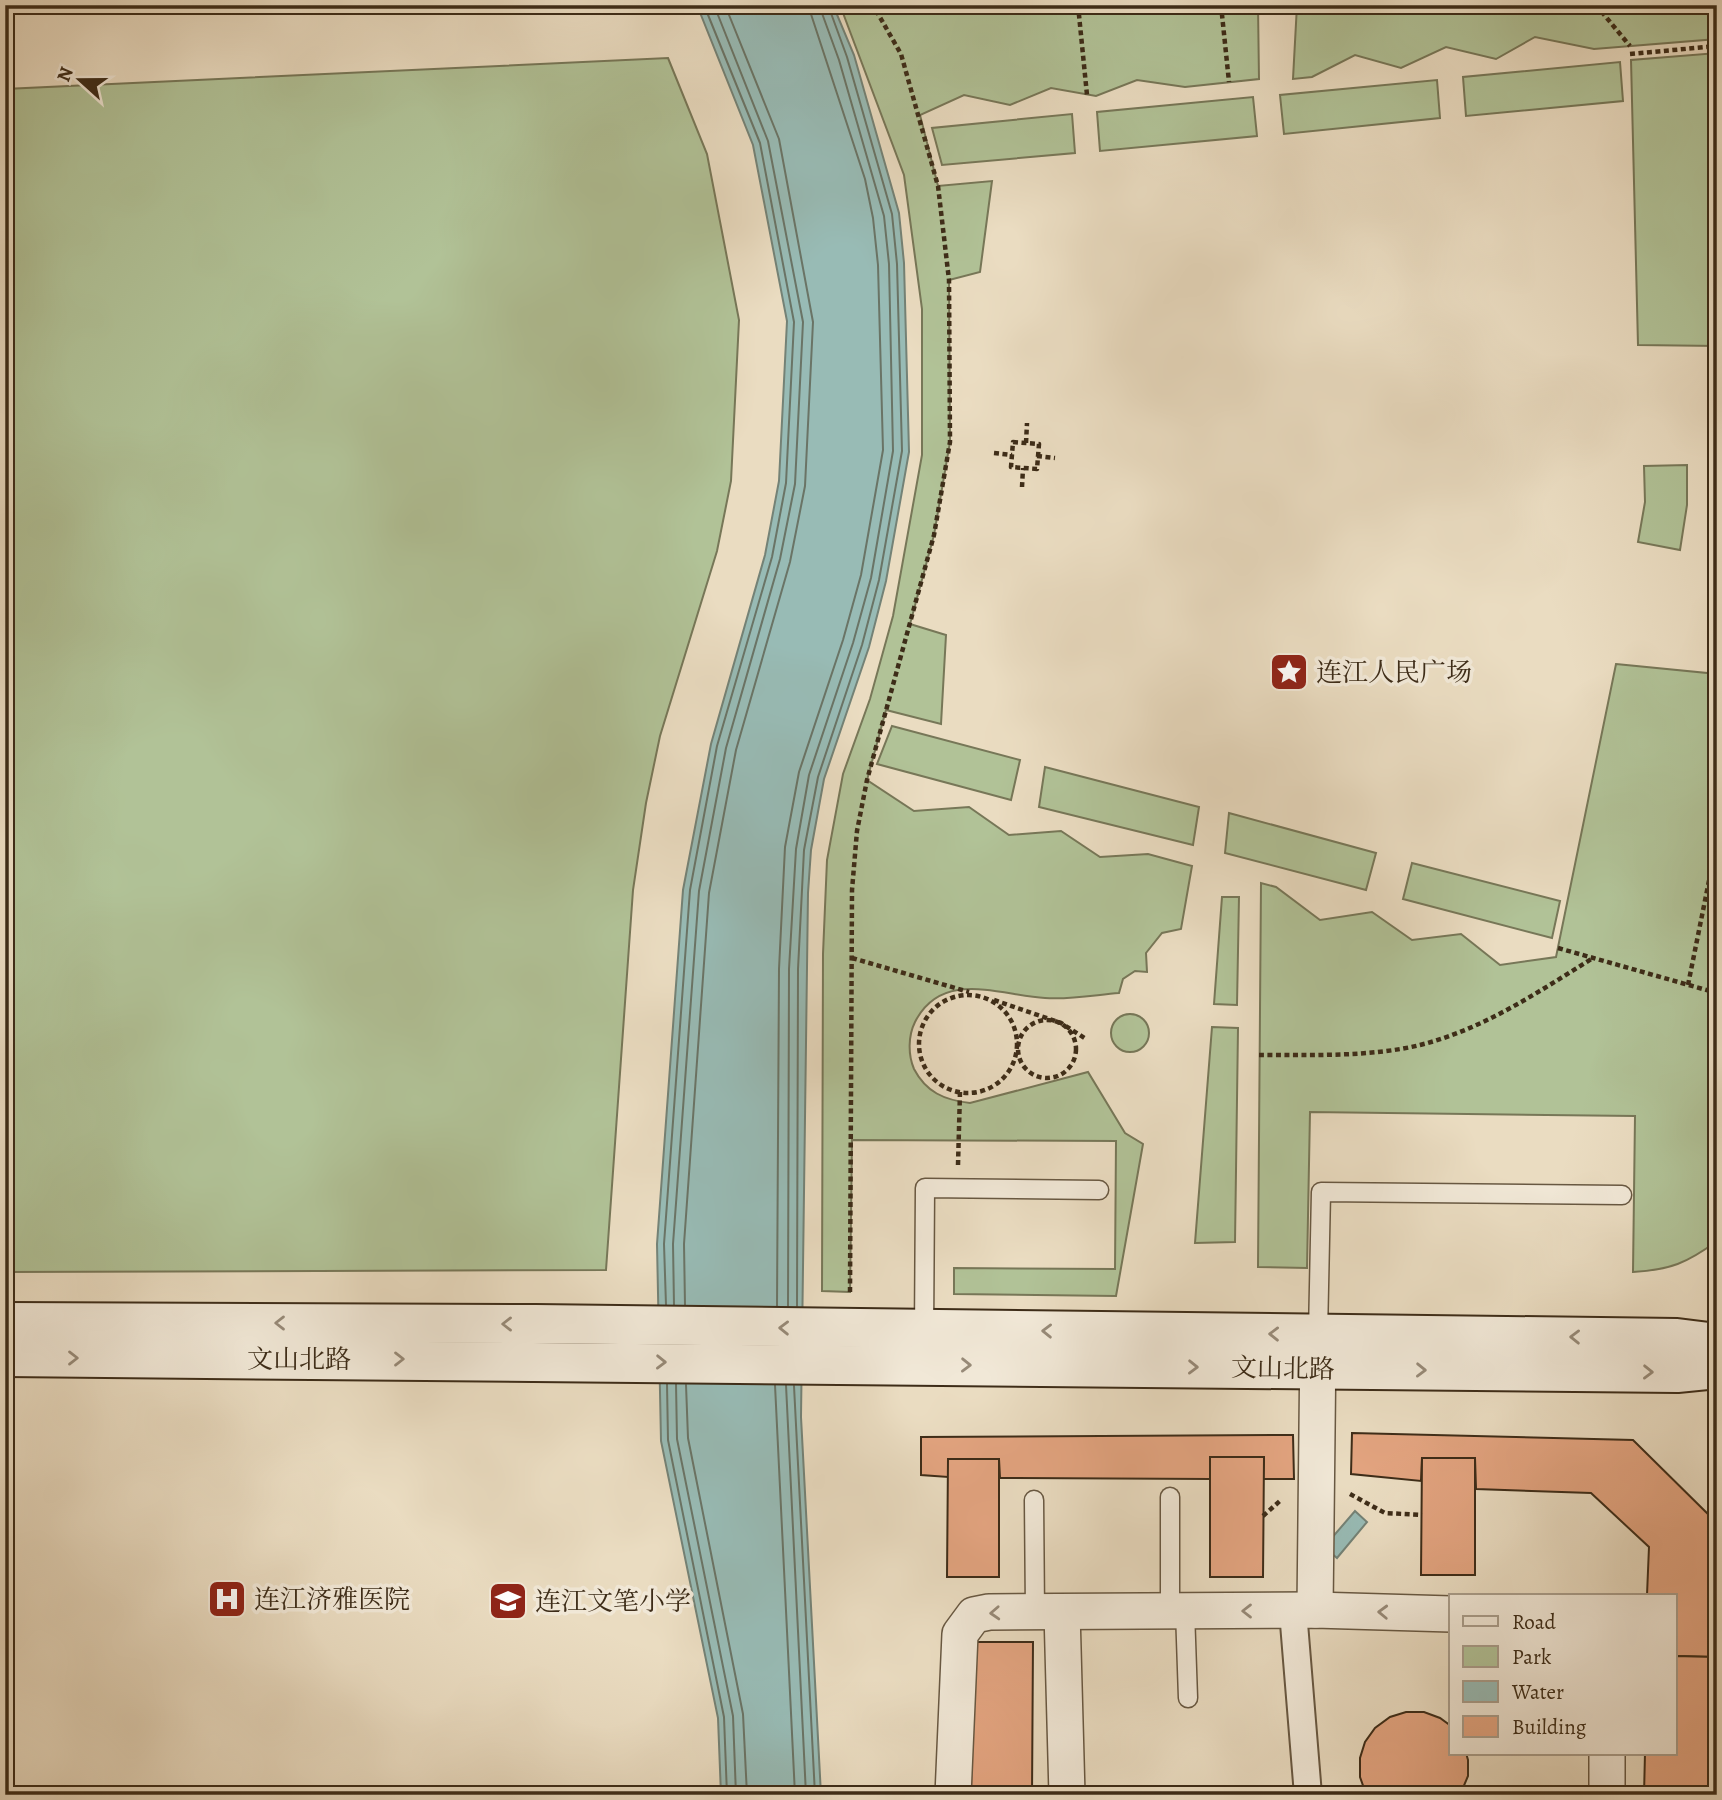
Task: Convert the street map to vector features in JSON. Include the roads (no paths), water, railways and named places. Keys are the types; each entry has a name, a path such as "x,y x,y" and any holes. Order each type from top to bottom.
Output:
{"main road":[{"name":"文山北路","path":"5,1322 850,1328 923,1347 1318,1351 1677,1338 1717,1343"},
{"name":"文山北路","path":"5,1357 592,1361 850,1328"},
{"name":"文山北路","path":"1318,1351 1677,1373 1717,1369"}],"street":[{"path":"1308,1795 1304,1610 1318,1351"},
{"path":"953,1795 960,1634 974,1615 1304,1610 1449,1614"},
{"path":"1048,1612 1067,1795"},
{"path":"1607,1755 1607,1795"}],"lane":[{"path":"923,1347 925,1188 1099,1190"},
{"path":"1318,1351 1321,1192 1622,1195"},
{"path":"1170,1497 1177,1611 1188,1698"},
{"path":"1034,1500 1048,1612"}],"water":[{"path":"697,5 833,5 854,55 899,213 904,263 909,452 886,581 869,647 824,779 811,850 808,893 801,1417 821,1795 721,1795 718,1718 661,1441 657,1244 683,890 711,744 765,555 779,481 787,321 753,145"},
{"path":"1355,1511 1367,1522 1337,1558 1324,1547"}],"place":[{"name":"连江人民广场","path":"1289,672"},
{"name":"连江济雅医院","path":"227,1599"},
{"name":"连江文笔小学","path":"508,1601"}]}
